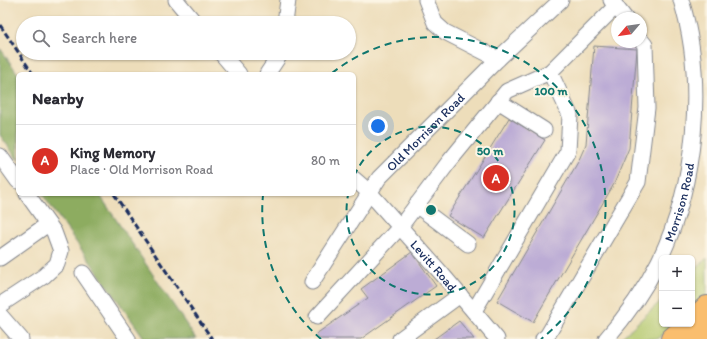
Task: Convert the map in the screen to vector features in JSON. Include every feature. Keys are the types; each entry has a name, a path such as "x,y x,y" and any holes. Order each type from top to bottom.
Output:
{"highway":[{"path":"695,318 707,307"},
{"path":"672,339 686,327"},
{"path":"695,339 707,329"}],"street":[{"path":"176,0 189,16"},
{"path":"286,16 288,0"},
{"path":"426,0 435,23 445,32 498,60"},
{"name":"Old Morrison Road","path":"312,282 379,178 561,0"},
{"name":"Morrison Road","path":"606,339 629,311 659,261 670,234 686,183 691,155 695,91 692,51 681,0"},
{"path":"317,317 400,226 448,163 507,91 550,72 617,8"},
{"path":"543,339 547,336 638,182 647,108 645,48"},
{"path":"227,60 237,72"},
{"path":"268,72 276,60"},
{"path":"474,311 568,151 570,115 550,72"},
{"path":"498,101 544,130"},
{"path":"0,156 16,178"},
{"name":"Levitt Road","path":"356,181 370,192 497,339"},
{"path":"0,305 44,276 57,264 61,251 54,232 28,196"},
{"path":"416,205 468,244"},
{"path":"0,258 48,224"},
{"path":"83,273 128,339"},
{"path":"400,339 460,295"},
{"path":"0,315 21,339"}],"green space":[{"path":"0,48 17,72 16,157 0,135"},
{"path":"43,196 100,196 196,339 145,339"},
{"path":"707,258 707,295 695,306 695,291 695,269"},
{"path":"659,303 659,327 672,327 658,339 620,339"}],"building":[{"path":"594,46 637,49 629,148 614,184 533,322 497,301 578,162 586,144"},
{"path":"509,118 545,140 484,238 448,216"},
{"path":"412,252 436,286 361,339 320,339 316,334 368,298 361,289"},
{"path":"459,321 474,339 434,339"}],"railway":[{"path":"0,25 16,49"},
{"path":"24,60 32,72"},
{"path":"115,196 212,339"}],"place":[{"name":"King Memory","path":"496,178"}]}
